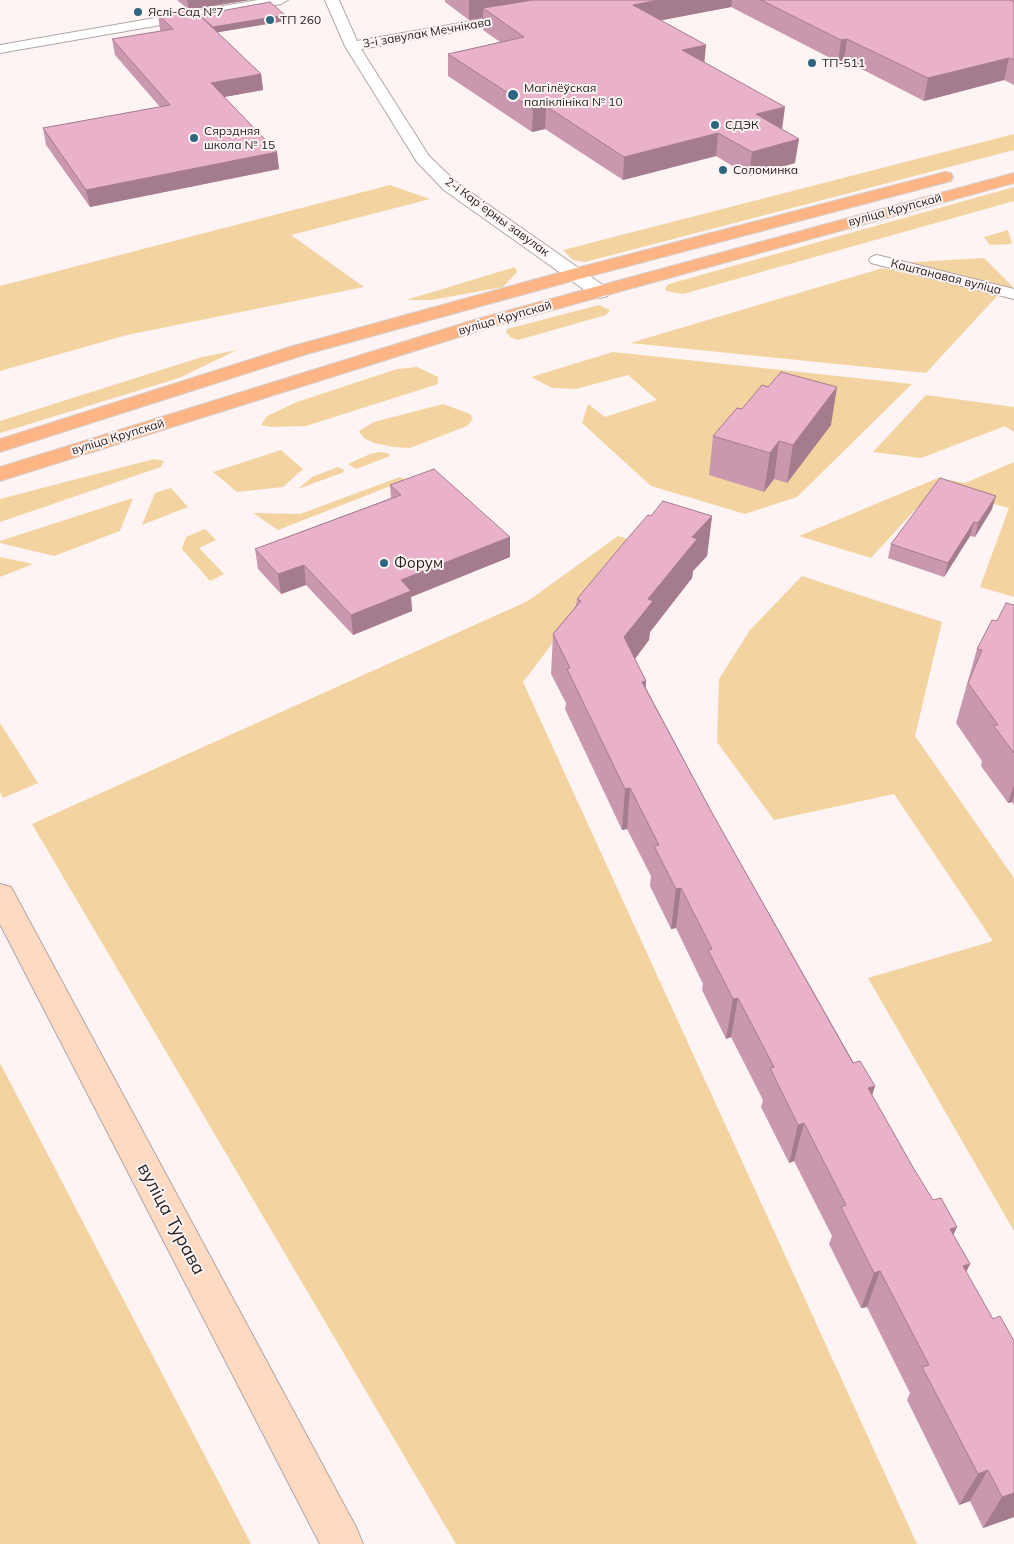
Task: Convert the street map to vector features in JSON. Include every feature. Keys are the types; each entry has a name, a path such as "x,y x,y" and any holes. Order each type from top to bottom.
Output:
{"main road":[{"name":"вуліца Крупскай","path":"0,446 300,350 576,274 966,172"},
{"name":"вуліца Крупскай","path":"0,474 484,323 1014,178"},
{"name":"вуліца Турава","path":"0,895 342,1544"}],"street":[{"path":"0,49 281,0"},
{"name":"2-і Карʼерны завулак","path":"332,0 352,46 423,159 450,186 600,292"},
{"name":"3-і завулак Мечнікава","path":"352,46 530,15"},
{"name":"Каштанавая вуліца","path":"877,260 1014,294"}],"shaded area":[{"path":"1014,134 1014,150 585,262 573,260 563,250"},
{"path":"390,185 430,199 291,235 364,287 127,335 0,371 0,286"},
{"path":"1014,187 1014,201 683,294 666,291 665,288 669,284"},
{"path":"1008,230 1012,244 990,245 984,237"},
{"path":"984,258 1014,288 899,263"},
{"path":"515,267 517,272 503,287 431,300 406,300"},
{"path":"883,268 998,295 926,373 630,343"},
{"path":"599,305 610,310 606,315 518,340 510,337 506,332 507,329"},
{"path":"237,350 179,378 0,433 0,421 202,357"},
{"path":"613,352 912,384 797,497 745,514 651,486 582,423 588,404 605,417 657,400 628,375 576,389 552,388 531,377"},
{"path":"417,367 438,377 438,384 306,426 271,427 261,425 267,416 297,402 397,369"},
{"path":"926,395 1014,407 1014,432 1005,426 921,458 873,452"},
{"path":"443,404 470,414 473,419 467,426 410,448 374,443 364,438 359,431 374,422"},
{"path":"281,450 303,469 283,487 237,492 213,472"},
{"path":"388,453 390,456 356,469 348,464 370,454"},
{"path":"154,459 164,461 161,467 0,522 0,499"},
{"path":"1014,462 1014,597 980,587 1009,508 935,488 871,558 799,536 938,478 965,483"},
{"path":"338,467 343,469 344,472 298,489 312,477"},
{"path":"400,477 406,480 278,530 253,513 300,514"},
{"path":"171,488 188,507 142,525 155,493"},
{"path":"133,498 120,531 54,556 0,543 0,541"},
{"path":"205,529 216,540 199,548 224,574 210,581 182,549 186,537"},
{"path":"618,536 631,540 523,682 917,1544 456,1544 32,824 528,601"},
{"path":"0,557 33,564 0,577"},
{"path":"802,576 942,622 915,736 1014,878 1014,1231 868,978 993,941 894,794 774,820 717,742 719,679 750,630"},
{"path":"0,723 38,783 3,798 0,792"},
{"path":"0,1063 251,1544 0,1544"}],"building":[{"path":"533,0 659,0 633,5 706,45 682,50 785,107 756,114 799,139 752,152 718,133 624,157 546,106 533,109 448,54 524,37 483,8"},
{"path":"761,0 1010,0 1014,2 1014,60 1009,58 928,78 847,39 841,40"},
{"path":"270,2 285,15 213,27 199,15"},
{"path":"193,9 261,74 211,83 277,152 86,190 43,128 170,105 112,39 173,29 158,14"},
{"path":"781,372 837,387 793,445 779,441 770,453 713,436 737,408 742,409 762,385 768,387"},
{"name":"Форум","path":"434,469 510,537 401,580 411,591 351,615 304,565 278,574 255,549 401,495 390,485"},
{"path":"940,478 996,496 978,523 974,522 948,563 891,544"},
{"path":"663,501 712,516 692,537 697,539 648,599 653,601 624,637 646,681 642,682 711,811 836,1033 853,1063 860,1061 875,1086 868,1088 933,1200 941,1198 957,1227 950,1229 970,1264 963,1266 993,1319 1000,1316 1014,1341 1014,1493 1002,1497 988,1470 978,1474 922,1367 929,1365 880,1271 874,1273 841,1207 846,1205 804,1123 798,1125 770,1068 774,1067 738,998 733,999 708,950 712,949 681,888 676,889 654,846 659,845 630,788 625,789 567,669 570,668 553,634 581,601 577,599 648,515 651,516"},
{"path":"1006,603 1014,605 1014,753 993,725 998,725 968,683 982,650 977,649 992,620 997,621"}],"place":[{"name":"Яслі-Сад №7","path":"138,12"},
{"name":"ТП 260","path":"270,20"},
{"name":"ТП-511","path":"812,63"},
{"name":"Магілёўская паліклініка № 10","path":"513,95"},
{"name":"СДЭК","path":"715,125"},
{"name":"Сярэдняя школа № 15","path":"194,138"},
{"name":"Соломинка","path":"723,170"},
{"name":"Форум","path":"384,563"}]}
